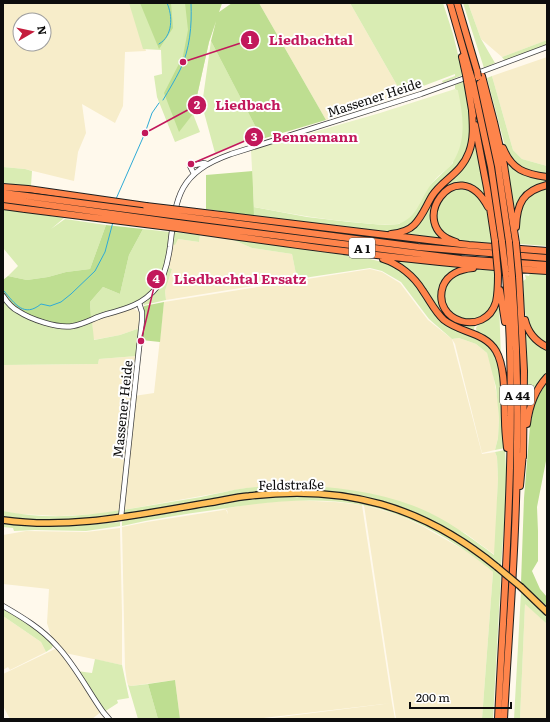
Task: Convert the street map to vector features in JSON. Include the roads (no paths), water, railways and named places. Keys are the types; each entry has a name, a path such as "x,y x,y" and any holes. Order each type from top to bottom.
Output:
{"highway":[{"name":"A 44","path":"450,3 457,28 474,75 498,166 509,242 512,276 517,372 517,444 515,514 504,719"},
{"name":"A 44","path":"457,3 470,46 474,75"},
{"path":"3,206 25,209 370,234 389,235 401,232 414,226 419,220 432,195 458,170 465,160 472,141 474,75"},
{"path":"474,75 494,122 503,150 512,164 518,170 547,177"},
{"path":"472,112 487,188 495,241 498,274 510,347"},
{"path":"494,122 504,165 509,242"},
{"path":"509,242 522,200 535,188 547,185"},
{"path":"469,245 452,240 441,232 436,225 433,215 435,205 445,192 452,187 458,186 472,188 483,197 489,207 492,222"},
{"path":"3,187 28,189 368,255 547,271"},
{"name":"A 1","path":"3,193 26,199 179,219 418,247 547,258"},
{"name":"A 1","path":"3,199 26,199"},
{"name":"A 1","path":"179,219 461,260 547,265"},
{"path":"370,234 469,245 547,250"},
{"path":"368,255 401,267 414,279 433,308 443,319 452,326 479,336 490,343 496,351 501,366 504,390 504,422 510,485"},
{"path":"492,267 464,270 448,278 441,294 443,306 450,316 462,322 473,323 480,321 489,315 496,303 498,274"},
{"name":"A 44","path":"498,719 510,485 510,347 512,276"},
{"path":"512,276 522,304 529,331 536,341 547,347"},
{"path":"522,304 524,371 523,457"},
{"path":"515,514 528,418 539,386 547,377"}],"main road":[{"name":"Feldstraße","path":"3,520 67,524 121,517 249,496 290,493 333,494 375,502 401,510 426,521 472,547 497,567 547,612"}],"street":[{"name":"Massener Heide","path":"3,296 12,308 31,318 66,327 78,325 139,303 153,292 162,278 168,259 173,218 182,190 194,174 207,164 231,154 421,94 547,47"},
{"name":"Massener Heide","path":"194,174 190,166 204,163 207,164"},
{"name":"Massener Heide","path":"121,517 142,320 142,312 139,303"},
{"path":"3,606 38,628 57,646 109,719"}],"waterway":[{"path":"159,44 164,40 169,31 171,20 167,3"},
{"path":"163,100 180,70 186,54 191,29 191,3"},
{"path":"116,199 145,133 152,113 159,103"},
{"path":"4,291 20,308 30,310 41,304 50,306 61,302 95,271 105,252 113,222"}],"place":[{"name":"Liedbachtal","path":"183,62"},
{"name":"Liedbach","path":"145,133"},
{"name":"Bennemann","path":"191,164"},
{"name":"Liedbachtal Ersatz","path":"141,341"}]}
